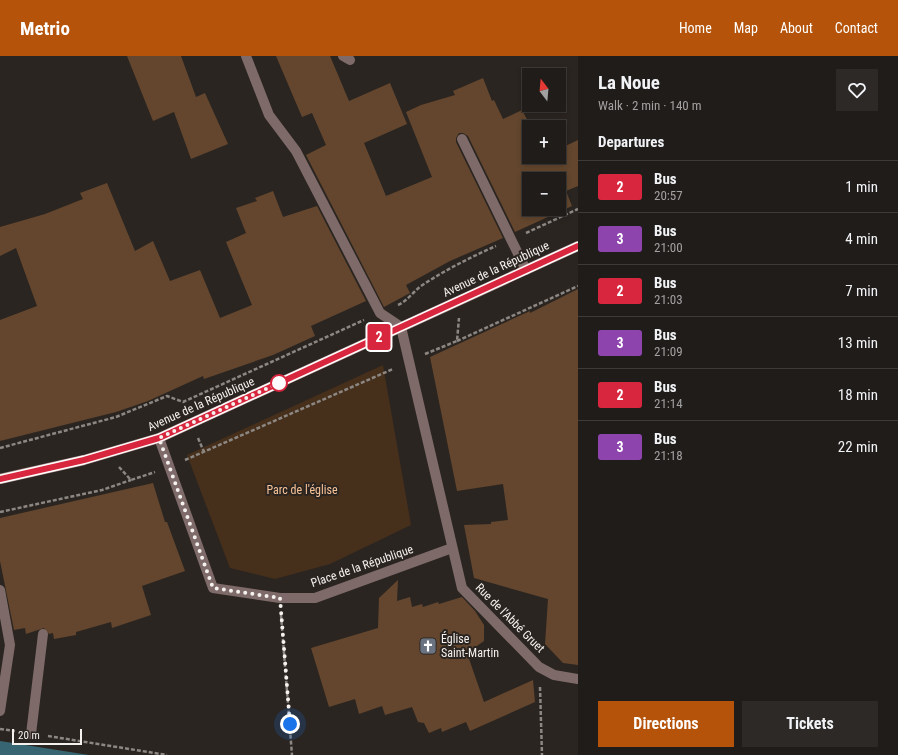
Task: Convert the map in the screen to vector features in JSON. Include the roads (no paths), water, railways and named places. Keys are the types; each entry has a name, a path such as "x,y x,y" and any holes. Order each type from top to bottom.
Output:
{"main road":[{"name":"Avenue de la République","path":"0,479 19,476 106,454 159,438 578,246"}],"street":[{"path":"246,56 269,115 296,151 380,313 401,327 452,548"},
{"path":"462,139 526,270"},
{"name":"Place de la République","path":"159,438 168,467 213,588 280,598 315,598 452,548"},
{"name":"Rue de l'Abbé Gruet","path":"452,548 462,588 539,667 554,675 578,679"},
{"path":"0,590 3,617 10,645 0,711"},
{"path":"31,734 43,634"}],"water":[{"path":"0,741 89,755 0,755"}],"place":[{"name":"Église Saint-Martin","path":"428,646"}],"park label":[{"name":"Parc de l'église","path":"302,490"}]}
